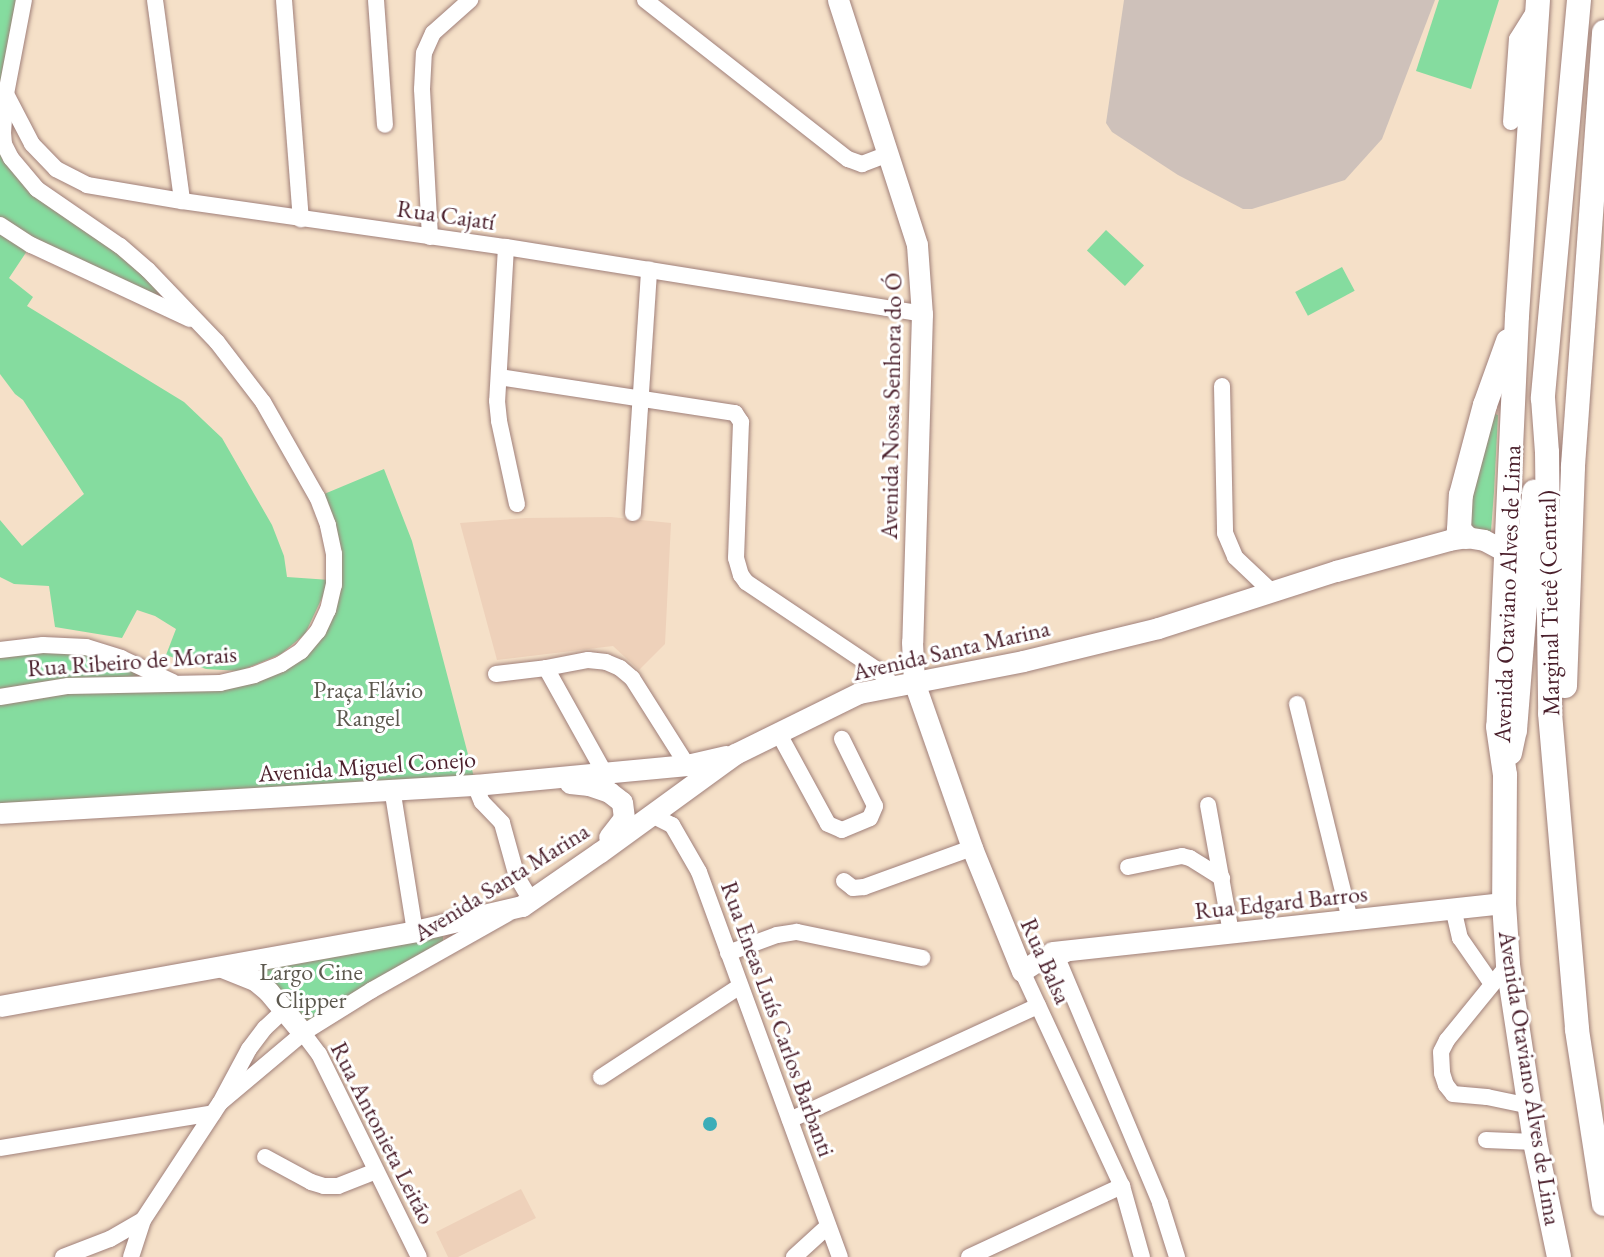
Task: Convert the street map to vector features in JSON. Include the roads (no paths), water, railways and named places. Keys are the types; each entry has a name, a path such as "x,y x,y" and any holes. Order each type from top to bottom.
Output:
{"highway":[{"name":"Marginal Tietê (Central)","path":"1579,0 1544,398 1547,452 1550,713 1559,848 1577,1030 1604,1204"},
{"name":"Avenida Otaviano Alves de Lima","path":"1537,4 1517,316 1498,727 1505,776 1504,903 1508,964 1535,1142 1559,1257"},
{"path":"1559,848 1573,466 1604,32"},
{"path":"1466,537 1459,530 1461,495 1485,405 1517,316"},
{"path":"1505,776 1515,729 1544,398"}],"main road":[{"name":"Avenida Nossa Senhora do Ó","path":"838,0 917,245 922,314 912,642 904,684"},
{"name":"Avenida Santa Marina","path":"526,903 735,754 859,693 1023,661 1158,628 1271,591 1466,537"},
{"path":"1466,537 1484,540 1507,552"},
{"name":"Rua Balsa","path":"904,684 1022,971"},
{"name":"Avenida Miguel Conejo","path":"0,813 475,784 687,765 735,754"},
{"path":"560,777 572,784 589,785 609,792 622,802 624,818 618,829 603,841 600,852"},
{"path":"0,1006 415,931 526,903"},
{"name":"Rua Edgard Barros","path":"1022,971 1036,962 1060,954 1504,903"},
{"name":"Rua Edgard Barros","path":"1012,950 1060,954"},
{"path":"222,967 256,981 303,1033"}],"street":[{"name":"Rua Ribeiro de Morais","path":"0,697 68,686 220,683 254,675 281,664 301,651 318,631 328,610 334,585 334,554 328,525 316,497 263,402 199,323 148,270 120,246 37,189 19,169 4,144 6,94 24,0"},
{"path":"155,0 182,201"},
{"path":"284,0 301,219"},
{"path":"376,0 385,125"},
{"path":"430,237 423,89 424,53 434,33 470,0"},
{"path":"645,0 848,159 862,164 888,154"},
{"path":"1511,122 1517,39 1537,4"},
{"name":"Rua Cajatí","path":"6,94 32,144 56,169 87,185 301,219 506,247 922,314"},
{"path":"0,225 31,245 199,323"},
{"path":"506,247 499,422 518,504"},
{"path":"633,513 649,270"},
{"path":"499,377 729,410 738,416 741,422 736,558 741,575 746,582 876,669 904,684"},
{"path":"1222,386 1225,533 1235,557 1271,591"},
{"path":"0,650 43,645 86,647 121,658 176,684"},
{"path":"496,674 588,660 606,662 620,668 632,678 687,765"},
{"path":"546,668 604,772"},
{"path":"1297,704 1350,920"},
{"path":"779,734 828,824 842,830 870,818 875,806 842,739"},
{"path":"475,784 482,802 502,824 526,903"},
{"path":"392,788 415,931"},
{"path":"1208,805 1231,933"},
{"name":"Rua Eneas Luís Carlos Barbanti","path":"650,814 672,825 699,872 840,1257"},
{"path":"844,881 853,888 864,887 972,848"},
{"path":"1128,867 1182,856 1190,858 1221,879"},
{"name":"Avenida Santa Marina","path":"216,1108 303,1033 372,990 526,903"},
{"path":"1453,908 1460,938 1492,984"},
{"path":"728,953 777,934 796,932 922,958"},
{"name":"Rua Balsa","path":"1060,954 1160,1203 1177,1257"},
{"path":"1508,964 1447,1040 1441,1052 1446,1085 1453,1094 1487,1097 1530,1106"},
{"name":"Rua Balsa","path":"1022,971 1122,1186 1142,1257"},
{"path":"601,1077 740,986"},
{"path":"790,1120 1038,1006"},
{"name":"Avenida Santa Marina","path":"143,1220 216,1108 249,1049 265,1028 284,1010"},
{"name":"Rua Antonieta Leitão","path":"303,1033 319,1054 419,1257"},
{"path":"0,1148 216,1108"},
{"path":"1486,1140 1535,1142"},
{"path":"265,1157 311,1182 324,1186 338,1186 376,1171"},
{"path":"969,1257 1122,1186"},
{"path":"63,1257 110,1239 143,1220"},
{"path":"131,1257 143,1220"},
{"path":"794,1257 828,1226"}],"water":[{"path":"710,1117 715,1119 717,1124 715,1129 710,1131 705,1129 703,1124 705,1119"}],"park label":[{"name":"Praça Flávio Rangel","path":"368,704"},
{"name":"Largo Cine Clipper","path":"311,986"}]}
